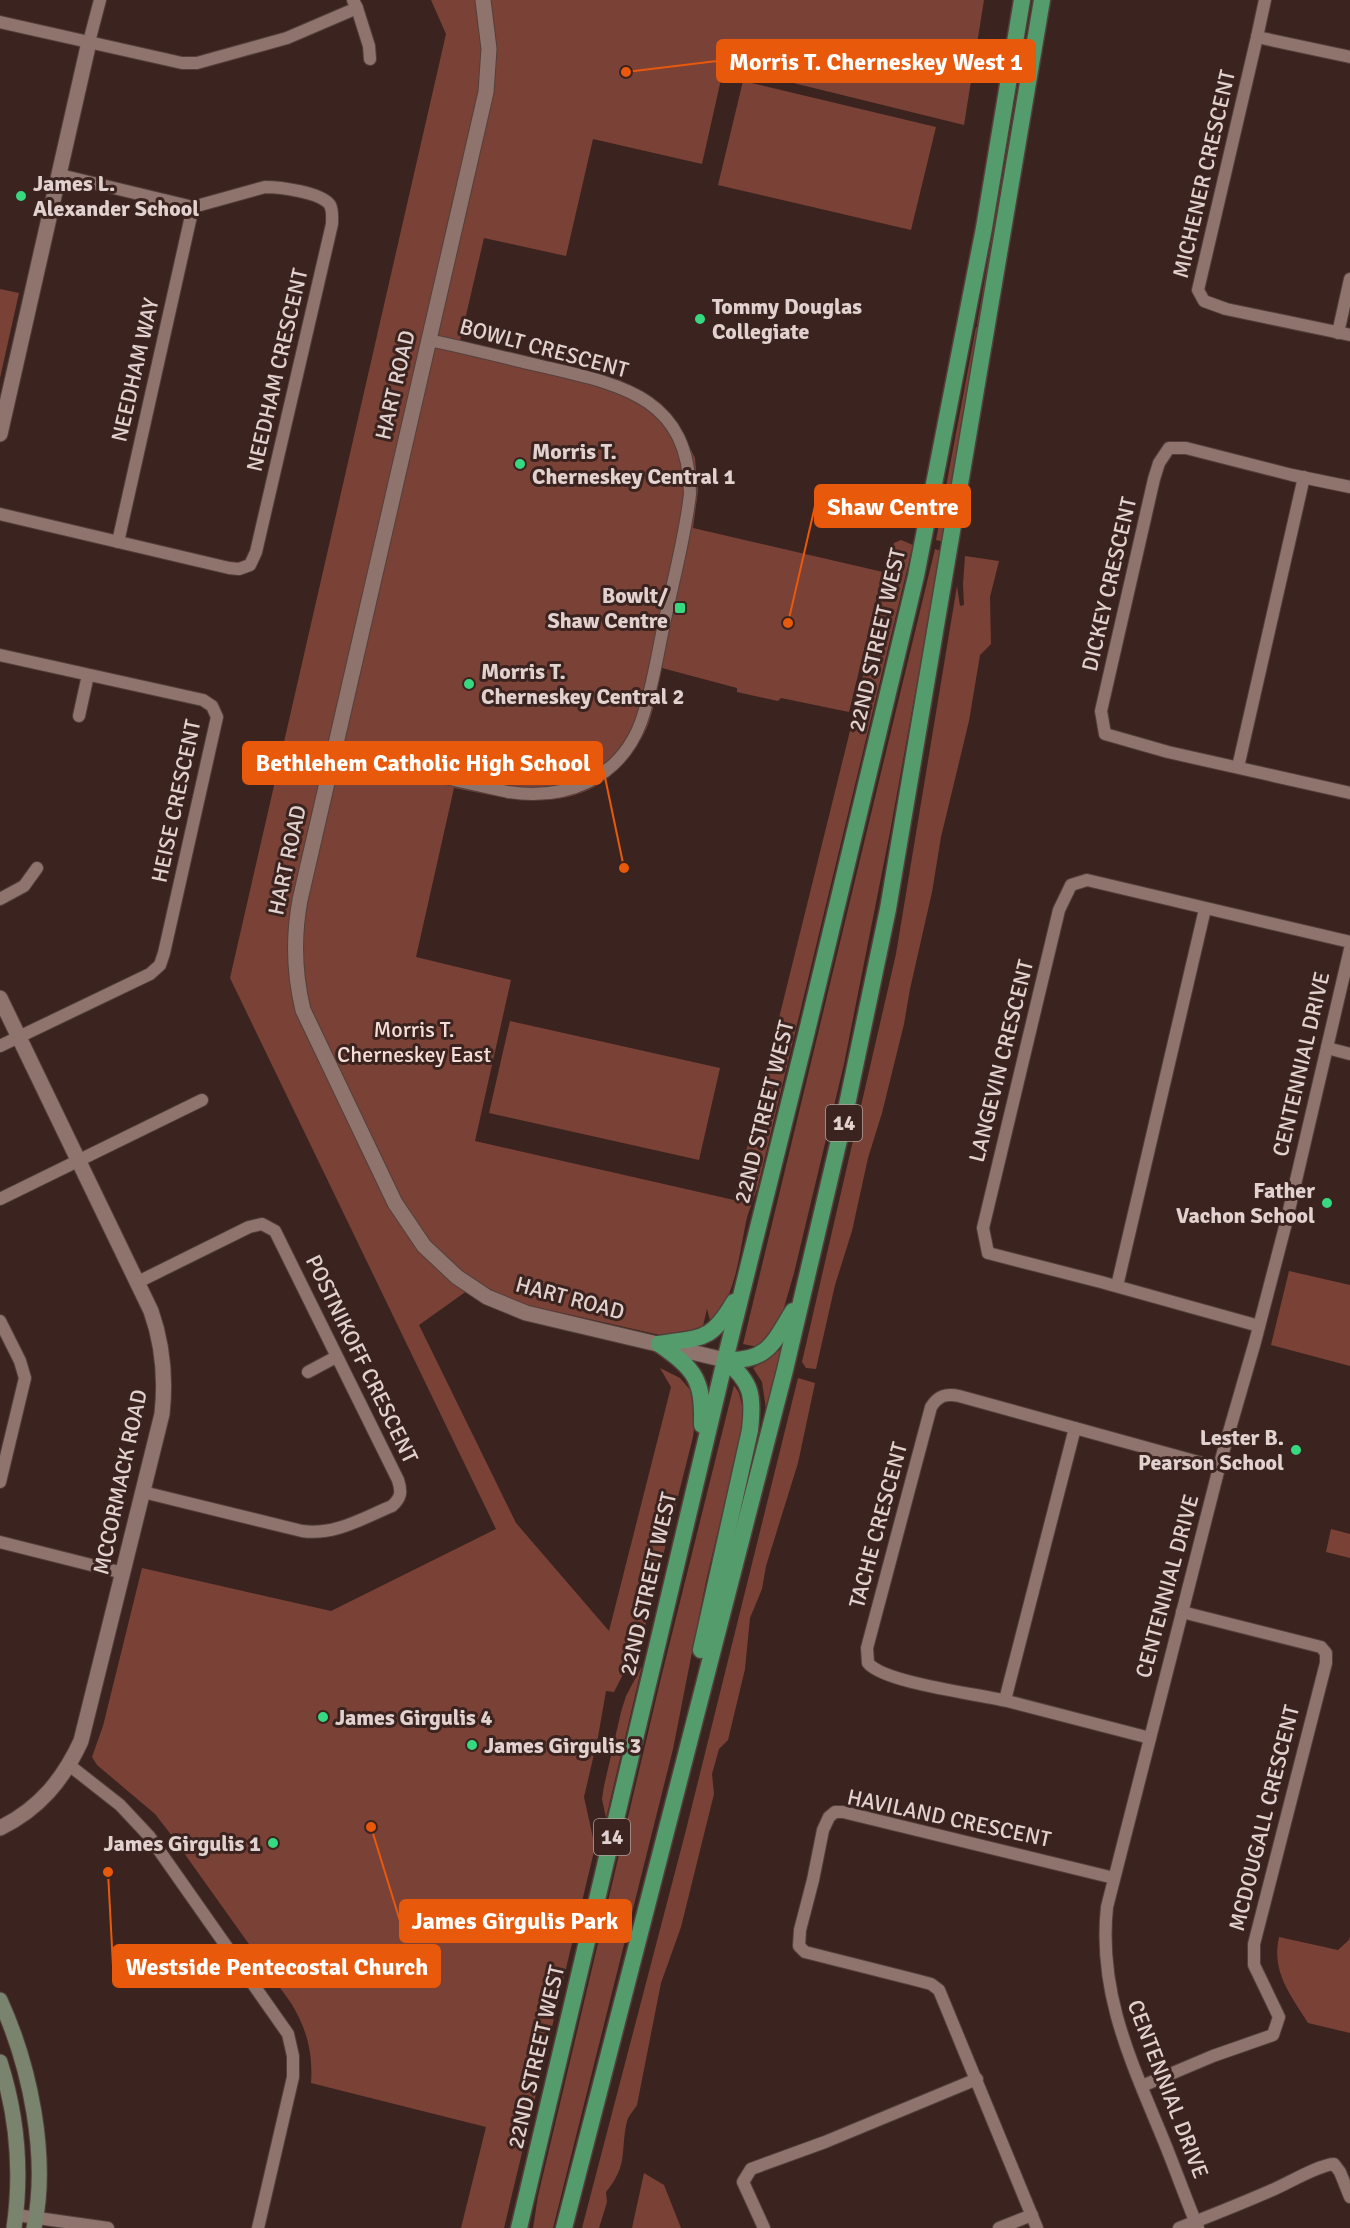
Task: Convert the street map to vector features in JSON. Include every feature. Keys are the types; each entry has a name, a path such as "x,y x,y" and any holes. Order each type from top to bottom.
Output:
{"highway":[{"name":"22ND STREET WEST","path":"519,2228 724,1360 743,1290 916,576 984,228 1022,0"},
{"name":"14","path":"564,2228 780,1387 844,1119 888,909 1042,0"},
{"path":"660,1344 693,1340 712,1333 726,1317 743,1290"},
{"path":"724,1360 743,1361 762,1353 780,1334 801,1299"},
{"path":"660,1344 686,1365 698,1380 702,1404 704,1446"},
{"path":"695,1713 700,1655 706,1623 750,1430 752,1410 747,1383 740,1372 724,1360"}],"main road":[{"path":"0,2000 17,2046 31,2100 38,2170 35,2223"},
{"path":"0,2062 10,2102 16,2147 18,2183 15,2221"}],"street":[{"path":"0,434 100,0"},
{"name":"HART ROAD","path":"483,0 489,49 486,92 297,917 294,948 297,981 303,1010 310,1026 395,1203 409,1226 435,1257 457,1277 487,1296 538,1317 724,1360"},
{"name":"MICHENER CRESCENT","path":"1265,0 1198,291 1204,301 1226,309 1344,334"},
{"path":"0,22 182,63 197,63 287,38 355,4 369,46 370,59"},
{"path":"1257,37 1350,57"},
{"name":"NEEDHAM CRESCENT","path":"0,514 239,569 250,565 256,552 333,214 330,205 315,195 274,187 265,187 193,207 60,175"},
{"name":"NEEDHAM WAY","path":"118,542 193,207"},
{"path":"1344,334 1350,279"},
{"name":"BOWLT CRESCENT","path":"333,753 508,792 534,795 558,793 592,781 613,765 635,735 647,701 690,494 689,466 679,438 653,405 618,385 429,340"},
{"name":"DICKEY CRESCENT","path":"1350,487 1186,448 1169,448 1164,453 1154,479 1101,711 1105,734 1168,752 1350,793"},
{"path":"1238,767 1304,477"},
{"name":"HEISE CRESCENT","path":"0,655 208,702 217,717 160,965 150,974 20,1037"},
{"path":"79,716 88,675"},
{"path":"0,899 24,886 37,868"},
{"name":"LANGEVIN CRESCENT","path":"1259,1326 988,1253 983,1228 1059,910 1071,885 1087,880 1350,942"},
{"path":"1117,1286 1205,909"},
{"name":"CENTENNIAL DRIVE","path":"1196,2225 1116,2014 1107,1974 1106,1923 1114,1878 1182,1612 1259,1326 1350,949"},
{"name":"MCCORMACK ROAD","path":"0,998 138,1282 156,1325 165,1373 162,1414 86,1728 69,1765 58,1781 38,1803 20,1818 0,1828"},
{"path":"0,1046 20,1037"},
{"path":"1327,1048 1350,1054"},
{"path":"0,1199 202,1100"},
{"name":"POSTNIKOFF CRESCENT","path":"138,1282 249,1227 262,1224 269,1226 279,1237 398,1480 401,1494 392,1506 330,1531 318,1533 143,1492"},
{"path":"0,1321 20,1361 24,1378 0,1482"},
{"path":"308,1372 336,1357"},
{"name":"TACHE CRESCENT","path":"1150,1738 1005,1701 880,1673 868,1663 867,1648 931,1407 935,1400 942,1396 958,1395 1220,1468"},
{"path":"1005,1701 1075,1428"},
{"path":"0,1542 123,1574"},
{"name":"MCDOUGALL CRESCENT","path":"1142,2086 1273,2034 1277,2027 1279,2017 1254,1965 1254,1944 1326,1663 1326,1653 1322,1647 1182,1612"},
{"path":"69,1765 120,1805 149,1836 288,2034 292,2049 293,2077 258,2228"},
{"name":"HAVILAND CRESCENT","path":"1037,2228 939,1990 931,1984 805,1952 799,1946 800,1930 823,1830 829,1817 835,1812 843,1812 1114,1878"},
{"path":"764,2228 743,2182 751,2169 825,2142 977,2079"},
{"path":"1179,2228 1196,2225 1324,2165 1334,2164 1340,2172 1350,2197"},
{"path":"999,2228 1032,2216"},
{"path":"15,2221 108,2228"}],"green space":[{"name":"Morris T. Cherneskey East","path":"431,0 984,0 964,125 724,66 702,164 593,139 566,256 484,238 460,341 620,380 660,403 678,424 695,458 698,491 693,528 883,572 849,712 781,698 778,701 737,692 737,688 662,668 651,716 642,738 625,761 607,779 587,791 545,800 500,797 454,788 416,957 511,980 475,1141 734,1200 894,543 901,540 913,545 758,1186 746,1222 734,1278 719,1313 711,1324 707,1309 702,1330 671,1336 660,1335 527,1305 478,1283 419,1325 516,1523 609,1631 671,1387 660,1368 680,1378 697,1403 693,1437 643,1635 614,1692 606,1691 584,1797 595,1847 504,2228 461,2228 486,2127 311,2083 308,2042 291,2003 155,1814 97,1765 92,1757 103,1726 142,1568 331,1611 496,1529 230,978 446,34"},
{"path":"1033,0 1037,0 980,324 977,324"},
{"path":"743,81 936,127 911,230 718,185"},
{"path":"0,289 19,293 0,378"},
{"path":"976,327 981,328 944,542 936,540"},
{"path":"935,549 941,551 890,832 844,1064 794,1273 783,1311 762,1348 743,1344"},
{"path":"965,556 999,561 990,597 991,644 980,655 969,721 941,837 932,892 904,1024 882,1113 868,1158 852,1231 835,1285 816,1369 806,1368 802,1362 896,954 957,586 960,606 964,605"},
{"path":"510,1021 720,1068 699,1160 489,1113"},
{"path":"1289,1271 1350,1285 1350,1366 1271,1345"},
{"path":"782,1348 766,1409 762,1382 753,1368"},
{"path":"798,1378 815,1383 798,1463 766,1566 762,1589 750,1618 745,1669 728,1740 719,1749 712,1774 714,1794 681,1927 661,1983 637,2105 627,2121 621,2165 606,2192 607,2202 599,2228 582,2228 686,1830"},
{"path":"734,1385 739,1393 745,1417 706,1581 673,1749 553,2228 533,2228 538,2196 661,1678"},
{"path":"1331,1529 1350,1534 1350,1558 1326,1552"},
{"path":"642,1666 606,1818 602,1799 621,1712 626,1696"},
{"path":"1350,1936 1350,2033 1308,2023 1284,1983 1277,1950 1279,1937 1338,1950 1349,1940"},
{"path":"644,2173 664,2185 681,2228 632,2228"}],"place":[{"name":"Morris T. Cherneskey West 1","path":"626,72"},
{"name":"James L. Alexander School","path":"21,196"},
{"name":"Tommy Douglas Collegiate","path":"700,319"},
{"name":"Morris T. Cherneskey Central 1","path":"520,464"},
{"name":"Bowlt/ Shaw Centre","path":"680,608"},
{"name":"Shaw Centre","path":"788,623"},
{"name":"Morris T. Cherneskey Central 2","path":"469,684"},
{"name":"Bethlehem Catholic High School","path":"624,868"},
{"name":"Father Vachon School","path":"1327,1203"},
{"name":"Lester B. Pearson School","path":"1296,1450"},
{"name":"James Girgulis 4","path":"323,1717"},
{"name":"James Girgulis 3","path":"472,1745"},
{"name":"James Girgulis Park","path":"371,1827"},
{"name":"James Girgulis 1","path":"273,1843"},
{"name":"Westside Pentecostal Church","path":"108,1872"}]}
